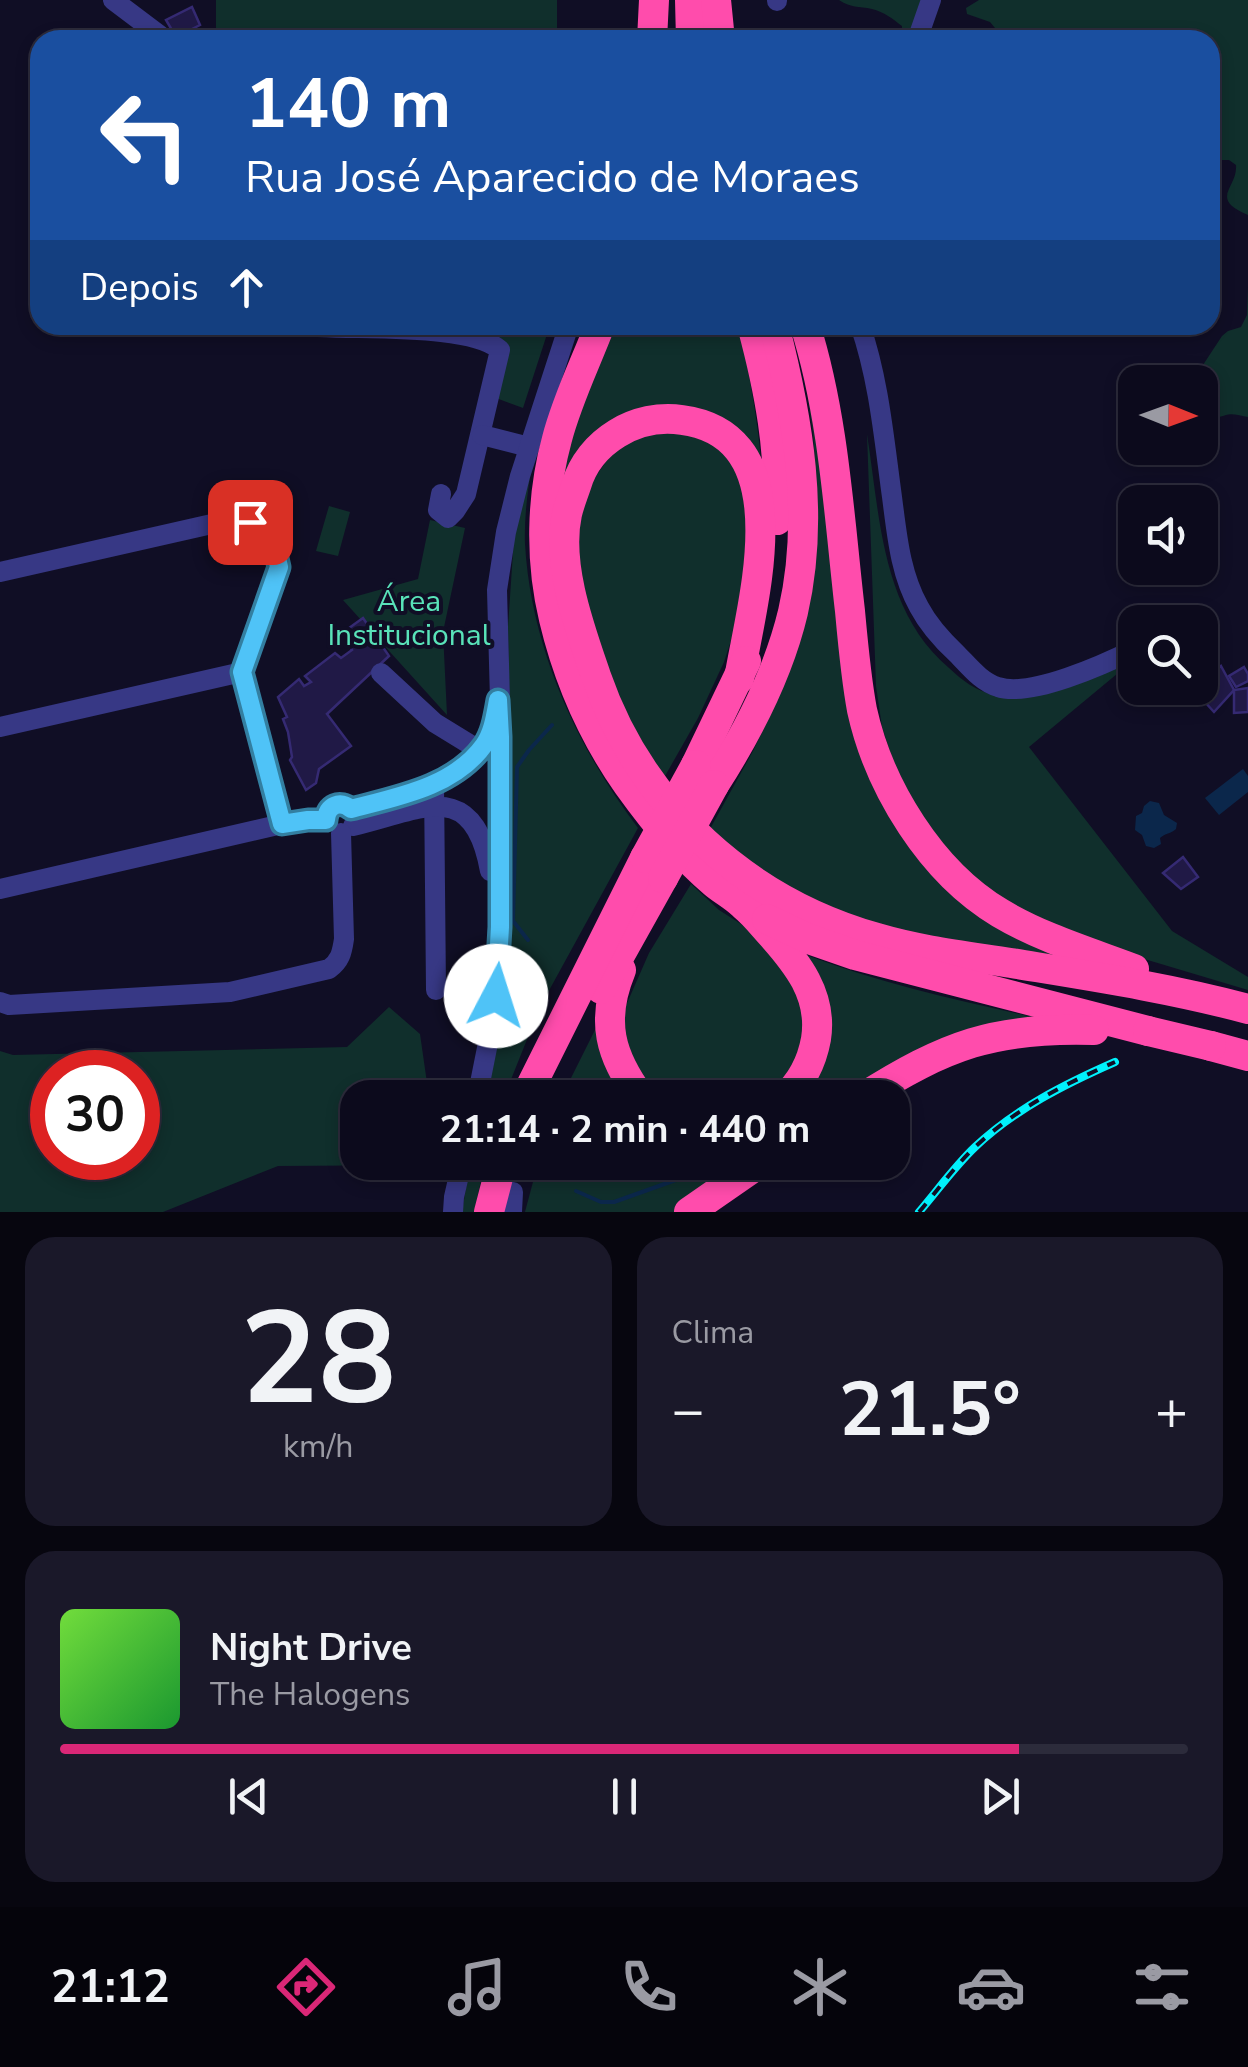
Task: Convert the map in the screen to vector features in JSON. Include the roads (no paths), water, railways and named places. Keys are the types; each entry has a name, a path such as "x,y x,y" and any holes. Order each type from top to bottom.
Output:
{"highway":[{"path":"652,30 654,0"},
{"path":"690,0 691,30"},
{"path":"716,0 718,30"},
{"path":"596,335 557,437 547,484 546,580 554,620 587,713 629,786 671,838 712,881 750,912 798,964 812,989 817,1030 813,1056 799,1080"},
{"path":"553,1080 705,776 768,595 778,512 777,463 772,409 754,335"},
{"path":"705,776 745,736 793,612 801,551 800,451 776,335"},
{"path":"808,335 819,372 834,468 862,711 879,765 900,808 930,850 970,892 999,912 1074,948 1212,999"},
{"path":"739,679 760,545 760,502 754,473 735,444 697,422 657,419 635,424 602,444 580,471 566,517 565,558 579,626 606,704 641,768 680,819 725,862 764,889 819,918 875,938 1121,981 1248,1008"},
{"path":"536,1080 653,879"},
{"path":"628,1080 611,1041 611,1004 653,879"},
{"path":"750,912 809,940 855,956 1248,1056"},
{"path":"890,1080 944,1051 999,1034 1057,1029 1148,1031"},
{"path":"490,1212 498,1180"},
{"path":"689,1212 735,1180"}],"street":[{"path":"113,0 153,30"},
{"path":"921,30 932,0"},
{"path":"440,494 438,510 448,518 466,494 500,350 492,342 459,335"},
{"path":"481,1080 499,973 497,590 520,476 566,335"},
{"path":"863,335 877,388 898,549 912,594 934,631 983,680 1012,690 1083,673 1118,657"},
{"path":"482,435 529,447"},
{"path":"0,572 225,521 250,522 273,541 279,567 242,672 282,824"},
{"path":"0,726 242,672"},
{"path":"381,673 434,723 479,750"},
{"path":"343,822 459,770 493,728 498,700"},
{"path":"434,784 436,990"},
{"path":"0,889 282,824 308,820 343,822 448,806 473,823 486,847 500,927"},
{"path":"473,823 500,806"},
{"path":"0,1002 9,1005 230,992 328,970 342,954 344,940 343,822"},
{"path":"453,1212 458,1180"}],"water":[{"path":"1243,769 1248,776 1248,792 1219,815 1205,798"},
{"path":"1150,801 1159,803 1164,815 1177,823 1176,829 1160,838 1161,844 1154,848 1146,846 1135,830 1136,816"}],"waterway":[{"path":"528,940 513,921 517,767 552,725"},
{"path":"576,1191 601,1202 614,1202 676,1180"}],"railway":[{"path":"919,1212 990,1133 1059,1089 1115,1062"}],"park label":[{"name":"Área Institucional","path":"409,618"}]}
